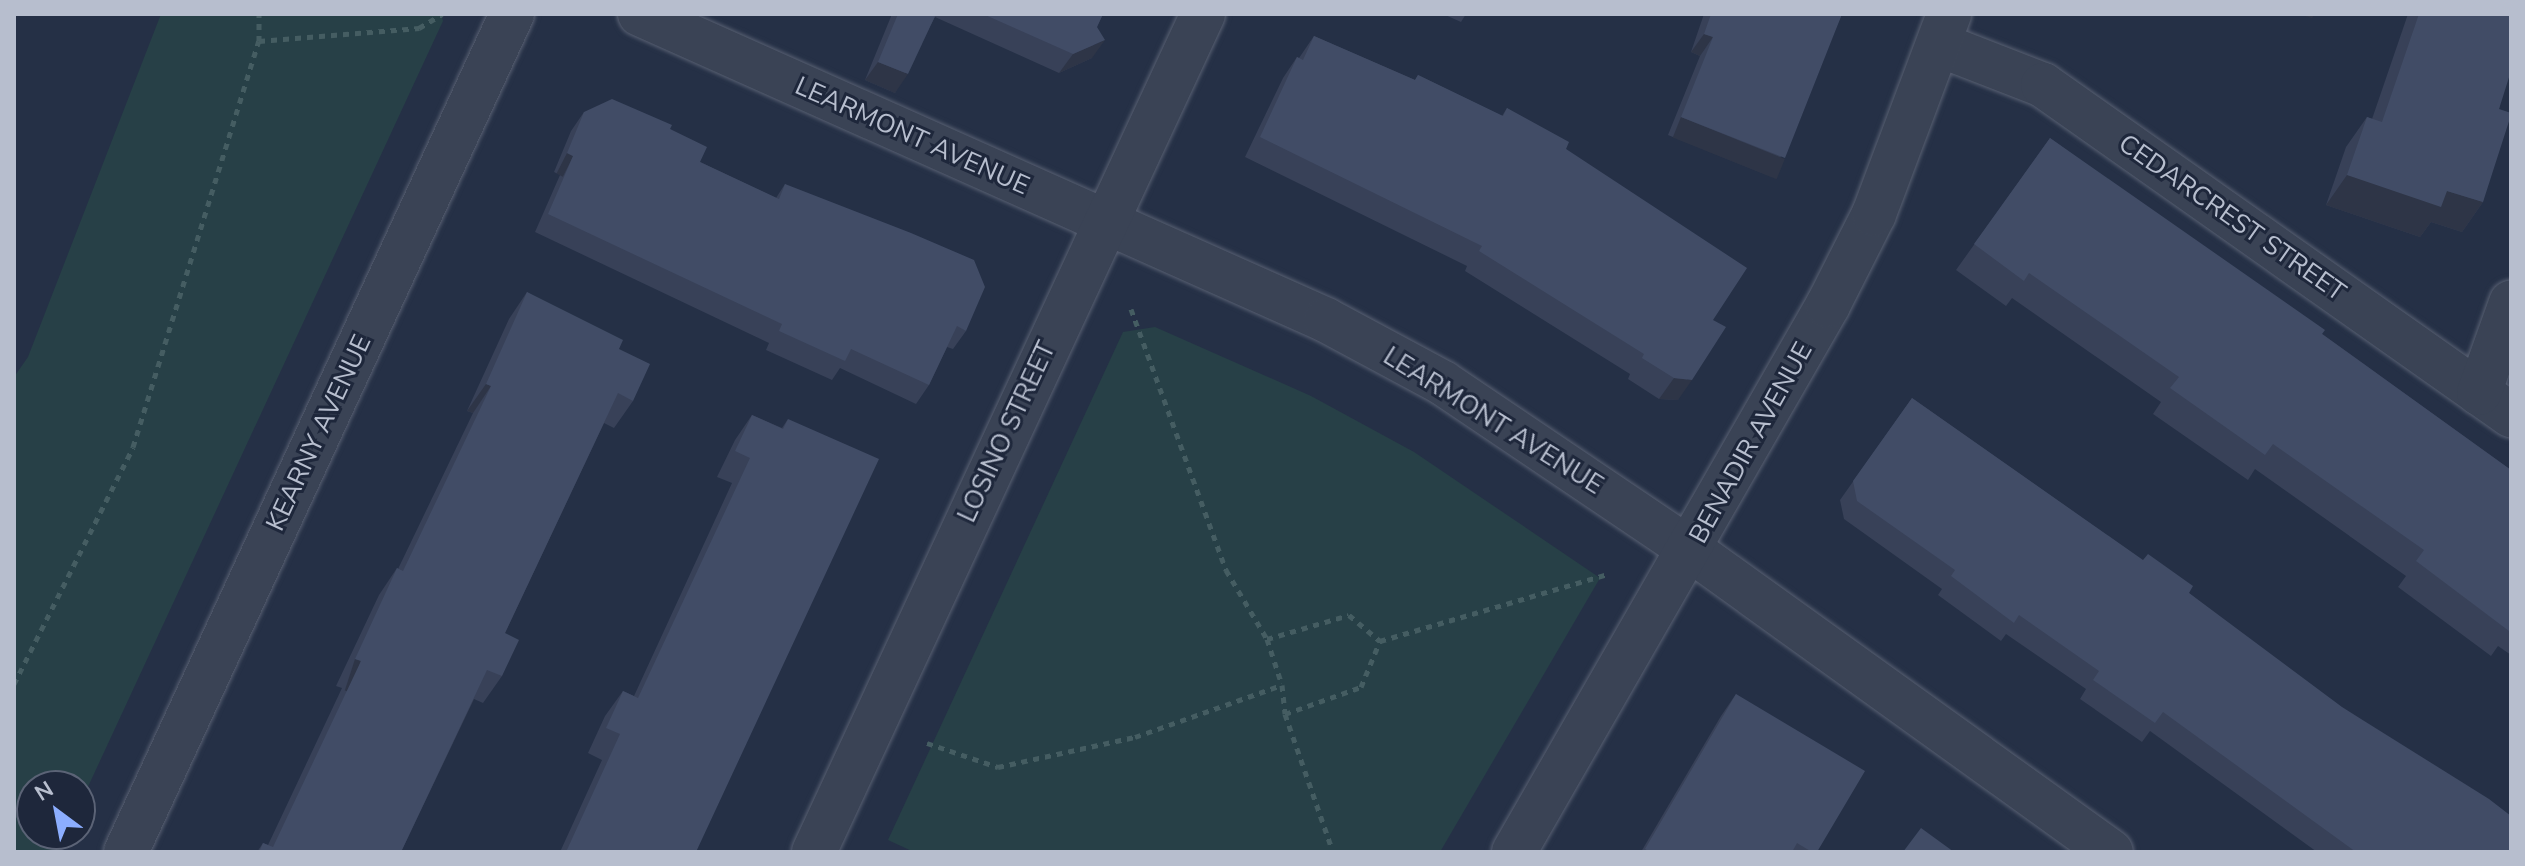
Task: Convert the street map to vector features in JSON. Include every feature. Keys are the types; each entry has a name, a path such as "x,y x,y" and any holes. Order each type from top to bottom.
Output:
{"street":[{"name":"KEARNY AVENUE","path":"126,852 512,14"},
{"name":"LEARMONT AVENUE","path":"640,14 1326,320 1443,383 1691,550 2111,852"},
{"name":"LOSINO STREET","path":"814,852 1203,14"},
{"name":"CEDARCREST STREET","path":"1945,29 2043,85 2495,404"},
{"name":"BENADIR AVENUE","path":"1514,852 1691,550 1868,227 1945,29"},
{"path":"2495,404 2511,303"}],"path":[{"path":"14,684 133,447 259,41 259,14"},
{"path":"259,41 419,28 442,14"},
{"path":"1131,309 1226,570 1267,639 1282,685 1285,714 1333,852"},
{"path":"1380,641 1608,574"},
{"path":"1267,639 1349,615 1380,641"},
{"path":"1285,714 1361,687 1380,641"},
{"path":"927,743 998,767 1135,737 1282,685"}],"green space":[{"path":"161,14 441,14 443,21 96,770 16,770 16,850 58,852 14,852 14,377 28,357"},
{"path":"1155,327 1311,396 1414,452 1600,578 1440,852 914,852 888,840 1123,332"}],"building":[{"path":"898,14 936,14 908,74 878,62"},
{"path":"983,14 1103,14 1097,27 1105,40 1073,54"},
{"path":"1711,14 1842,14 1785,158 1681,117 1713,37 1704,34"},
{"path":"2419,14 2511,14 2511,71 2499,109 2511,115 2483,202 2447,191 2441,207 2347,175 2367,117 2382,122"},
{"path":"1314,36 1415,80 1418,75 1503,116 1507,108 1569,142 1566,149 1747,268 1713,320 1726,327 1692,380 1674,378 1642,358 1644,354 1479,251 1482,246 1260,137 1297,57 1303,60"},
{"path":"612,99 672,125 670,129 707,147 700,162 779,199 785,184 974,260 985,287 966,331 957,326 929,385 851,349 845,361 779,331 782,324 548,214 573,156 567,153 584,112"},
{"path":"2050,138 2325,330 2322,334 2511,470 2509,631 2416,561 2424,550 2273,444 2265,455 2170,388 2179,377 2029,273 2024,281 1974,244"},
{"path":"527,292 623,340 619,349 650,364 633,401 618,393 505,633 519,640 502,676 487,670 401,852 259,852 263,843 273,847 361,661 355,659 397,568 403,571 491,386 486,384"},
{"path":"1912,398 2143,560 2148,554 2193,586 2189,593 2342,707 2489,799 2511,816 2511,852 2356,852 2163,712 2155,723 2093,680 2099,671 2019,615 2014,623 1951,576 1955,570 1857,501 1853,481"},
{"path":"752,415 783,429 788,419 879,459 696,852 566,852 620,734 606,728 623,691 638,698 750,458 735,451"},
{"path":"1736,694 1865,771 1817,852 1797,843 1792,852 1650,852 1645,849"},
{"path":"1921,828 1954,852 1903,852"}]}
